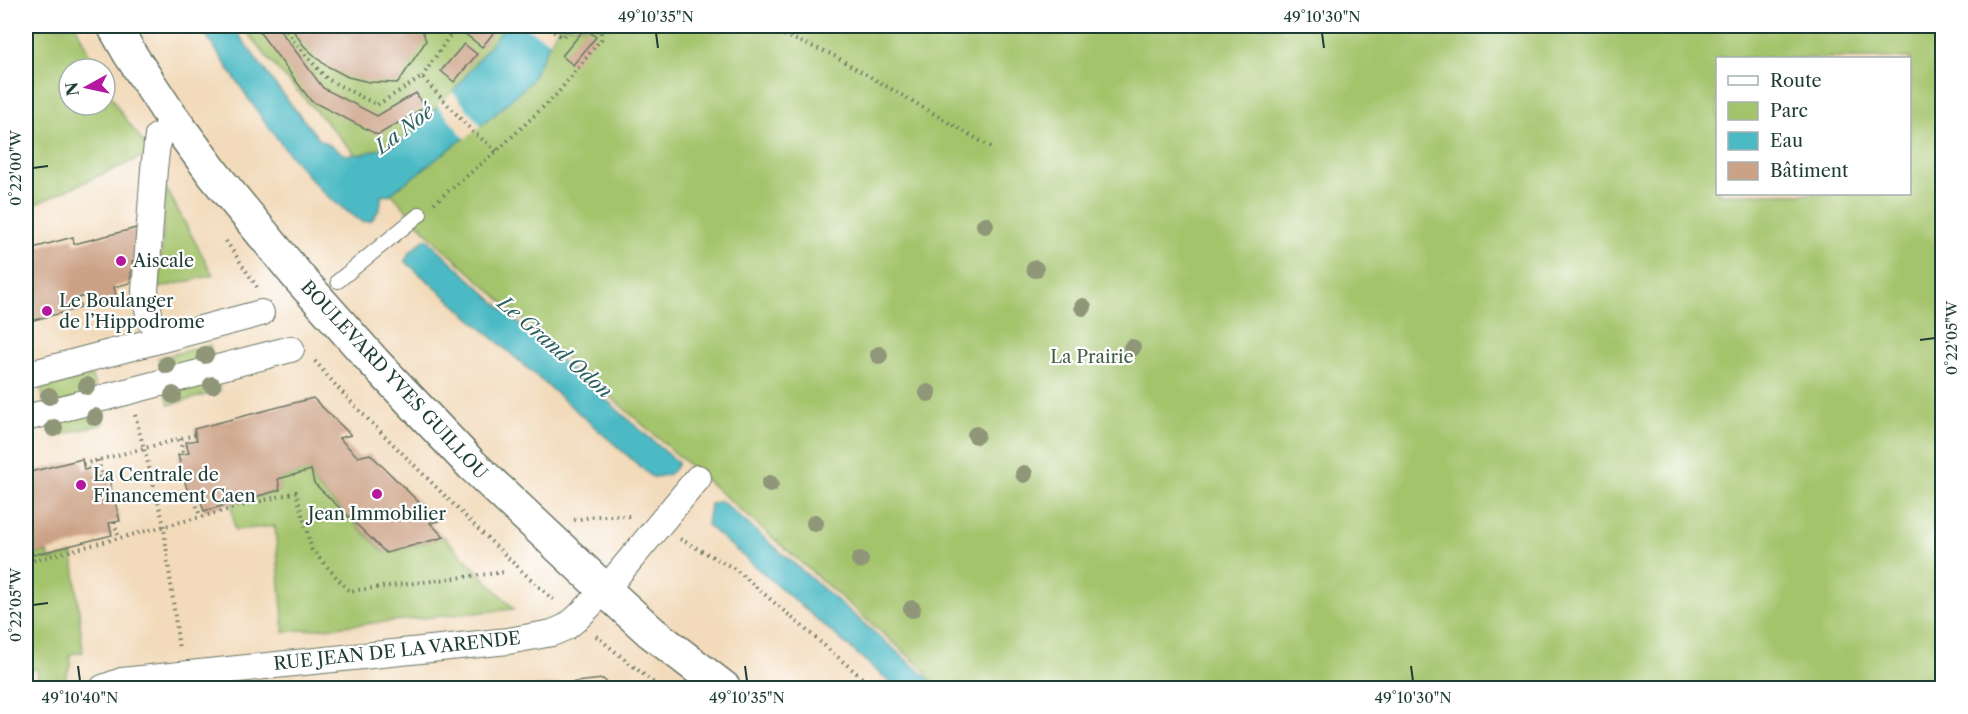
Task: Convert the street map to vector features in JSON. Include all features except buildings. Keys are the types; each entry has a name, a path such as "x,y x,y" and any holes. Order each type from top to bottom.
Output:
{"main road":[{"name":"BOULEVARD YVES GUILLOU","path":"114,26 176,123 215,176 300,279 374,362 472,465 605,590 651,632 724,688"}],"street":[{"path":"150,320 145,291 158,136"},
{"path":"26,375 262,305"},
{"path":"26,418 129,391 302,354"},
{"name":"RUE JEAN DE LA VARENDE","path":"103,688 122,681 182,674 508,641 566,627 605,590 698,478"}],"lane":[{"path":"338,281 382,248 417,217"}],"path":[{"path":"283,26 327,79 377,105 422,77 456,26"},
{"path":"543,26 562,37 570,26"},
{"path":"417,217 497,151 557,94 601,39 601,29 607,26"},
{"path":"762,26 831,54 991,147"},
{"path":"422,77 473,132 497,151"},
{"path":"225,239 262,305"},
{"path":"302,354 525,575 561,606"},
{"path":"129,391 164,526 182,674"},
{"path":"83,464 195,435"},
{"path":"180,439 183,454"},
{"path":"98,460 102,476"},
{"path":"26,587 30,587 27,562 296,492 312,550 349,591 505,572"},
{"path":"195,500 200,516"},
{"path":"576,518 637,516"},
{"path":"114,522 119,538"},
{"path":"678,538 735,569 873,688"},
{"path":"592,633 660,688"}],"green space":[{"path":"26,26 76,26 90,57 57,57 57,117 117,117 117,107 151,153 26,208"},
{"name":"La Prairie","path":"242,26 1942,26 1942,688 939,688 924,675 927,672 535,331 435,241 270,61"},
{"path":"166,188 213,275 159,288"},
{"path":"210,345 214,363 163,376 158,358"},
{"path":"216,375 220,391 169,405 165,389"},
{"path":"92,376 97,394 45,407 41,388"},
{"path":"100,408 104,424 53,437 48,421"},
{"path":"311,470 314,483 385,553 444,537 514,609 284,632 275,526 235,530 231,503 280,491 278,479"},
{"path":"30,544 33,555 48,552 50,560 73,554 83,652 70,654 71,664 61,688 39,688 37,669 26,670 26,545"}],"water":[{"path":"200,26 232,26 319,139 346,155 363,154 399,143 453,92 505,26 558,26 530,82 492,117 389,195 381,196 380,207 376,215 371,221 362,222 327,195 288,152 257,111"},
{"path":"426,238 499,306 678,463 673,471 665,476 652,477 405,261 410,252"},
{"path":"721,501 939,688 897,688 707,525 710,504"}],"pier":[{"path":"522,26 558,26 550,42"},
{"path":"453,92 481,126 465,139 437,105"}],"place":[{"name":"Aiscale","path":"121,261"},
{"name":"Le Boulanger de l’Hippodrome","path":"47,311"},
{"name":"La Centrale de Financement Caen","path":"81,485"},
{"name":"Jean Immobilier","path":"377,494"}],"water label":[{"name":"La Noé","path":"404,129"},
{"name":"Le Grand Odon","path":"555,347"}]}
